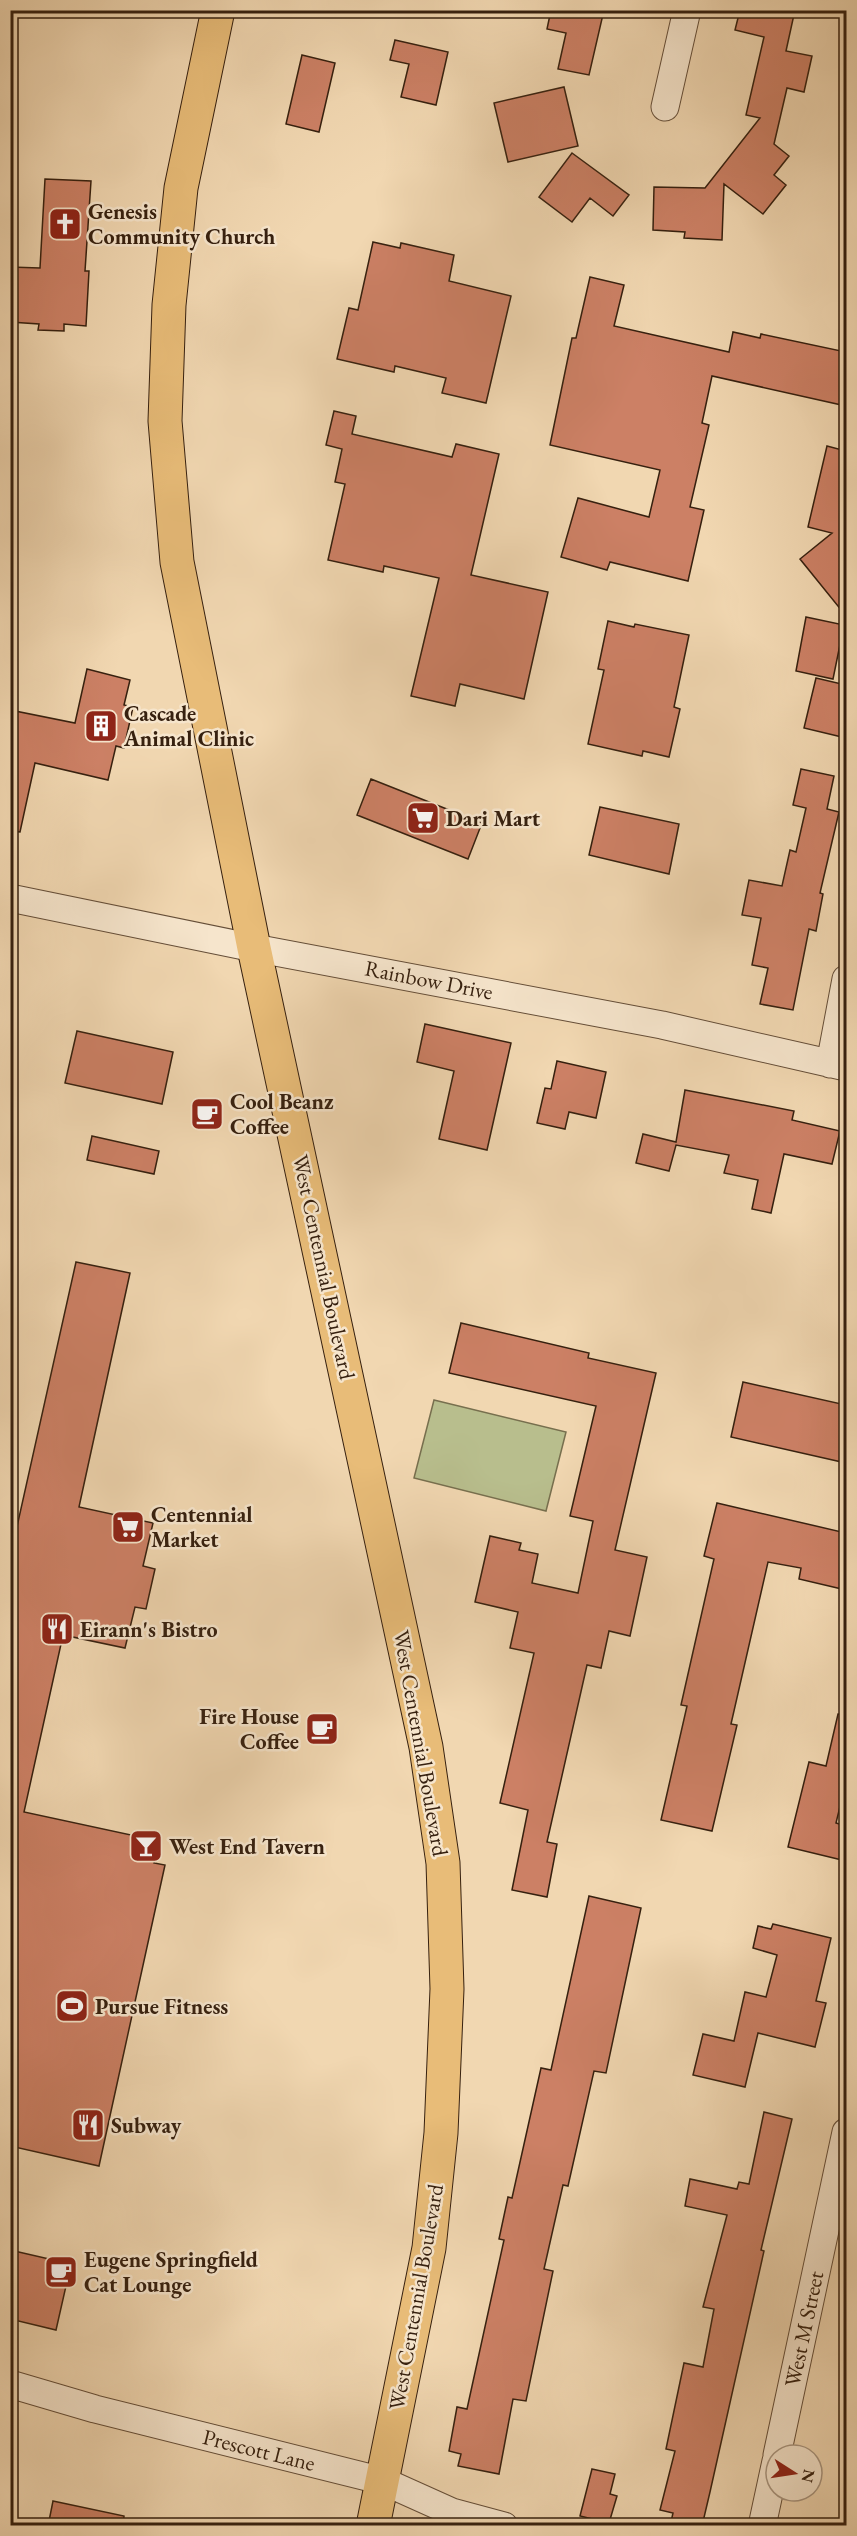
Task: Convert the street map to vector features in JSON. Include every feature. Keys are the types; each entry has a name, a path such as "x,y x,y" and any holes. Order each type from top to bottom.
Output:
{"main road":[{"name":"West Centennial Boulevard","path":"218,10 180,188 169,305 165,421 177,562 254,948 426,1747 443,1863 447,1989 441,2133 429,2248 374,2526"}],"street":[{"path":"665,107 687,10"},
{"name":"Rainbow Drive","path":"10,898 254,948 662,1025 838,1065"},
{"path":"838,1065 846,979"},
{"name":"West M Street","path":"780,2443 846,2132"},
{"name":"Prescott Lane","path":"10,2384 107,2412 383,2481 452,2512 504,2526"},
{"path":"762,2526 767,2503"}],"green space":[{"path":"434,1400 566,1432 546,1511 414,1478"}],"building":[{"path":"551,10 604,10 589,75 558,69 566,33 547,29"},
{"path":"740,10 795,10 786,51 812,56 804,92 787,88 774,144 789,156 774,175 786,185 763,214 724,184 722,240 684,238 685,232 653,230 654,187 705,188 760,118 746,115 764,37 735,30"},
{"path":"395,40 448,52 436,105 401,97 409,64 390,60"},
{"path":"302,55 335,63 319,132 286,124"},
{"path":"564,87 578,146 508,162 494,103"},
{"path":"572,153 629,195 613,216 590,198 572,222 539,197"},
{"name":"Genesis Community Church","path":"45,179 91,181 85,271 89,271 86,326 64,324 64,331 38,330 39,324 10,322 10,267 40,268"},
{"path":"373,242 400,248 401,243 454,255 449,281 511,296 486,403 442,393 446,378 395,366 394,372 337,359 349,308 358,310"},
{"path":"590,277 624,285 614,326 729,352 733,332 760,338 761,334 846,352 846,406 712,376 702,423 709,425 690,507 704,510 688,581 610,562 607,570 561,557 578,498 649,517 660,470 550,445 572,338 576,338"},
{"path":"334,411 356,416 352,434 452,457 456,444 499,454 471,575 548,592 524,699 460,684 455,706 411,696 439,578 384,566 383,572 328,560 345,484 335,482 342,449 326,445"},
{"path":"827,446 846,451 846,536 841,555 846,562 846,616 800,559 832,533 808,527"},
{"path":"806,617 844,625 833,679 796,671"},
{"path":"608,621 689,635 674,707 680,709 669,757 643,751 642,756 588,744 604,670 598,669"},
{"path":"87,669 130,680 124,705 133,707 124,748 116,746 108,780 35,763 20,832 10,831 10,710 75,723"},
{"path":"816,678 846,685 846,738 804,728"},
{"path":"801,769 834,776 827,809 839,812 820,893 823,894 816,931 809,929 793,1010 760,1004 768,968 752,965 761,918 742,915 749,880 782,886 790,850 796,852 806,808 793,805"},
{"path":"371,779 482,823 468,859 357,815"},
{"path":"600,807 679,824 669,874 589,855"},
{"path":"425,1024 511,1043 487,1150 439,1139 454,1071 417,1062"},
{"path":"77,1031 173,1052 162,1104 65,1083"},
{"path":"557,1061 606,1072 596,1118 569,1112 565,1129 537,1123 545,1088 551,1089"},
{"path":"685,1090 794,1111 792,1120 840,1131 832,1164 784,1154 771,1213 752,1209 758,1180 724,1173 729,1155 676,1145 669,1171 636,1163 643,1134 676,1142"},
{"path":"92,1136 159,1151 154,1174 87,1160"},
{"path":"76,1262 130,1273 79,1507 153,1523 143,1566 155,1569 146,1609 135,1607 125,1648 63,1635 24,1812 159,1841 154,1863 165,1865 99,2166 10,2146 10,1558"},
{"path":"461,1323 589,1353 588,1358 656,1373 615,1550 647,1557 630,1636 609,1631 601,1668 587,1665 547,1842 557,1844 547,1897 512,1890 528,1810 500,1803 534,1653 510,1648 518,1612 475,1602 490,1536 521,1543 519,1550 538,1554 532,1583 578,1593 593,1521 570,1516 596,1406 449,1373"},
{"path":"743,1382 846,1405 846,1463 731,1437"},
{"path":"717,1503 846,1533 846,1590 799,1579 801,1568 768,1562 731,1724 737,1725 712,1831 661,1820 687,1706 681,1705 714,1559 704,1556"},
{"path":"838,1714 846,1715 846,1782 836,1823 846,1826 846,1861 788,1847 809,1762 826,1766"},
{"path":"589,1896 641,1908 606,2073 594,2071 568,2186 563,2185 544,2269 553,2271 526,2401 513,2399 499,2474 458,2466 461,2454 449,2451 457,2407 467,2409 504,2240 499,2239 508,2197 512,2198 541,2068 551,2070"},
{"path":"773,1924 831,1938 816,2001 826,2003 815,2047 758,2033 745,2087 693,2075 703,2034 734,2041 745,1992 766,1997 777,1955 753,1948 758,1926 771,1929"},
{"path":"764,2112 792,2119 761,2250 764,2251 710,2492 702,2526 670,2526 673,2513 660,2510 675,2451 666,2449 684,2363 703,2367 714,2309 703,2307 727,2215 685,2206 690,2179 737,2189 739,2182 749,2184"},
{"path":"10,2250 71,2264 56,2330 10,2319"},
{"path":"592,2469 615,2474 610,2494 617,2496 609,2523 580,2516"},
{"path":"53,2501 124,2516 123,2526 48,2526"}],"place":[{"name":"Genesis Community Church","path":"65,224"},
{"name":"Cascade Animal Clinic","path":"101,726"},
{"name":"Dari Mart","path":"423,818"},
{"name":"Cool Beanz Coffee","path":"207,1114"},
{"name":"Centennial Market","path":"128,1527"},
{"name":"Eirann's Bistro","path":"57,1629"},
{"name":"Fire House Coffee","path":"322,1729"},
{"name":"West End Tavern","path":"146,1846"},
{"name":"Pursue Fitness","path":"72,2006"},
{"name":"Subway","path":"88,2125"},
{"name":"Eugene Springfield Cat Lounge","path":"61,2272"}]}
